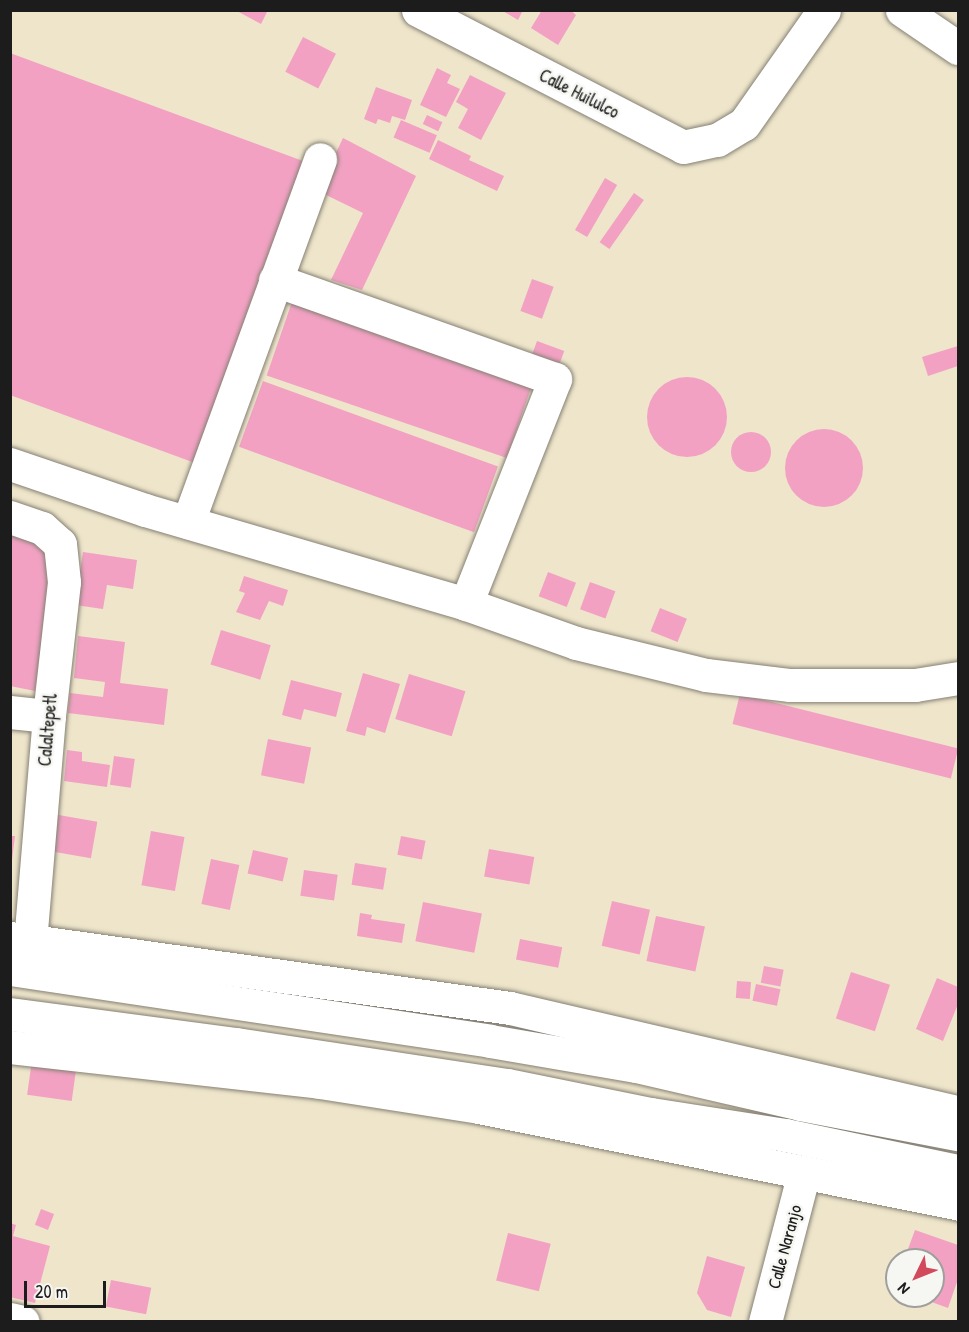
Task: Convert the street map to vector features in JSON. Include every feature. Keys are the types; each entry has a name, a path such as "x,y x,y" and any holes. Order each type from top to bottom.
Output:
{"street":[{"name":"Calle Huilulco","path":"418,10 682,147 717,140 744,124 824,10"},
{"path":"902,10 958,48"},
{"path":"188,522 320,159"},
{"path":"275,280 555,379 466,604"},
{"path":"10,464 145,510 466,604 576,643 706,675 790,685 915,685 958,678"},
{"name":"Calaltepetl","path":"10,517 42,528 60,544 64,582 20,939"},
{"path":"10,712 49,716"},
{"path":"20,939 510,1008 958,1112"},
{"path":"10,969 512,1044 636,1066 800,1104 958,1134"},
{"path":"10,1014 460,1077 651,1114 785,1135 958,1171"},
{"path":"10,1047 320,1082 445,1102 958,1204"},
{"name":"Calle Naranjo","path":"765,1322 804,1172"},
{"path":"10,1319 23,1322"}],"building":[{"path":"235,10 268,10 261,24"},
{"path":"501,10 523,10 518,20"},
{"path":"542,10 570,10 576,15 558,45 531,28"},
{"path":"303,37 336,54 318,89 285,72"},
{"path":"10,53 303,161 195,463 10,395"},
{"path":"437,68 451,75 447,83 460,89 446,117 420,105"},
{"path":"470,75 506,93 481,140 458,128 468,109 456,102"},
{"path":"376,87 412,100 405,120 392,116 390,123 378,119 376,124 364,119"},
{"path":"427,115 442,122 438,131 423,124"},
{"path":"401,120 437,135 429,153 394,137"},
{"path":"343,138 416,176 362,290 331,280 363,213 318,191"},
{"path":"438,140 471,156 469,160 504,176 497,191 429,159"},
{"path":"605,178 617,185 587,237 575,230"},
{"path":"634,193 644,200 609,249 600,242"},
{"path":"532,279 554,287 542,319 520,311"},
{"path":"294,296 534,379 507,458 267,375"},
{"path":"537,341 564,351 558,368 531,358"},
{"path":"958,346 958,366 928,376 922,357"},
{"path":"687,377 702,380 715,389 724,402 727,417 724,432 715,445 702,454 687,457 672,454 659,445 650,432 647,417 650,402 659,389 672,380"},
{"path":"263,381 498,467 474,532 239,447"},
{"path":"824,429 839,432 852,440 860,453 863,468 860,483 852,496 839,504 824,507 809,504 796,496 788,483 785,468 788,453 796,440 809,432"},
{"path":"751,432 765,438 771,452 765,466 751,472 737,466 731,452 737,438"},
{"path":"10,535 60,544 35,691 10,686"},
{"path":"83,552 137,560 133,589 107,585 103,609 75,605"},
{"path":"548,572 576,583 567,607 539,596"},
{"path":"244,576 288,590 283,606 269,601 260,620 236,612 245,593 239,591"},
{"path":"590,582 615,591 605,618 580,609"},
{"path":"660,608 687,619 678,642 651,631"},
{"path":"221,630 271,645 260,680 210,664"},
{"path":"78,636 125,642 120,683 168,689 164,725 68,713 70,693 103,697 105,682 74,678"},
{"path":"363,673 400,684 385,733 367,727 365,736 346,731"},
{"path":"409,674 465,691 452,736 395,719"},
{"path":"291,680 342,693 336,717 304,709 301,720 282,715"},
{"path":"740,694 958,748 951,779 733,724"},
{"path":"268,739 311,747 304,784 261,775"},
{"path":"67,750 82,752 82,761 110,765 107,787 64,781"},
{"path":"114,756 135,759 131,788 110,785"},
{"path":"53,814 97,822 91,858 47,850"},
{"path":"151,831 184,837 175,891 141,885"},
{"path":"10,836 15,836 12,860 10,860"},
{"path":"401,836 426,841 422,859 397,855"},
{"path":"489,849 534,857 529,885 484,877"},
{"path":"253,850 288,858 283,881 248,873"},
{"path":"211,859 239,865 230,910 201,904"},
{"path":"355,863 387,868 383,890 352,885"},
{"path":"304,870 338,875 334,900 300,896"},
{"path":"612,901 650,910 640,955 602,946"},
{"path":"423,902 482,913 474,953 415,941"},
{"path":"360,913 372,915 371,919 405,924 402,943 357,936"},
{"path":"656,916 705,926 695,971 646,961"},
{"path":"520,939 562,947 558,968 516,960"},
{"path":"764,966 784,970 780,987 761,983"},
{"path":"851,972 890,985 875,1031 836,1019"},
{"path":"937,978 958,987 958,1004 943,1041 916,1029"},
{"path":"737,981 751,982 750,999 736,998"},
{"path":"756,984 780,989 777,1006 752,1001"},
{"path":"32,1060 77,1066 72,1101 27,1095"},
{"path":"41,1209 54,1214 48,1230 35,1225"},
{"path":"10,1223 16,1225 13,1236 50,1246 35,1303 10,1297"},
{"path":"915,1230 958,1245 958,1279 948,1308 945,1307 945,1248 908,1248"},
{"path":"508,1233 551,1244 539,1291 496,1281"},
{"path":"707,1256 745,1267 731,1317 707,1310 697,1293"},
{"path":"111,1280 151,1288 146,1314 106,1307"}]}
